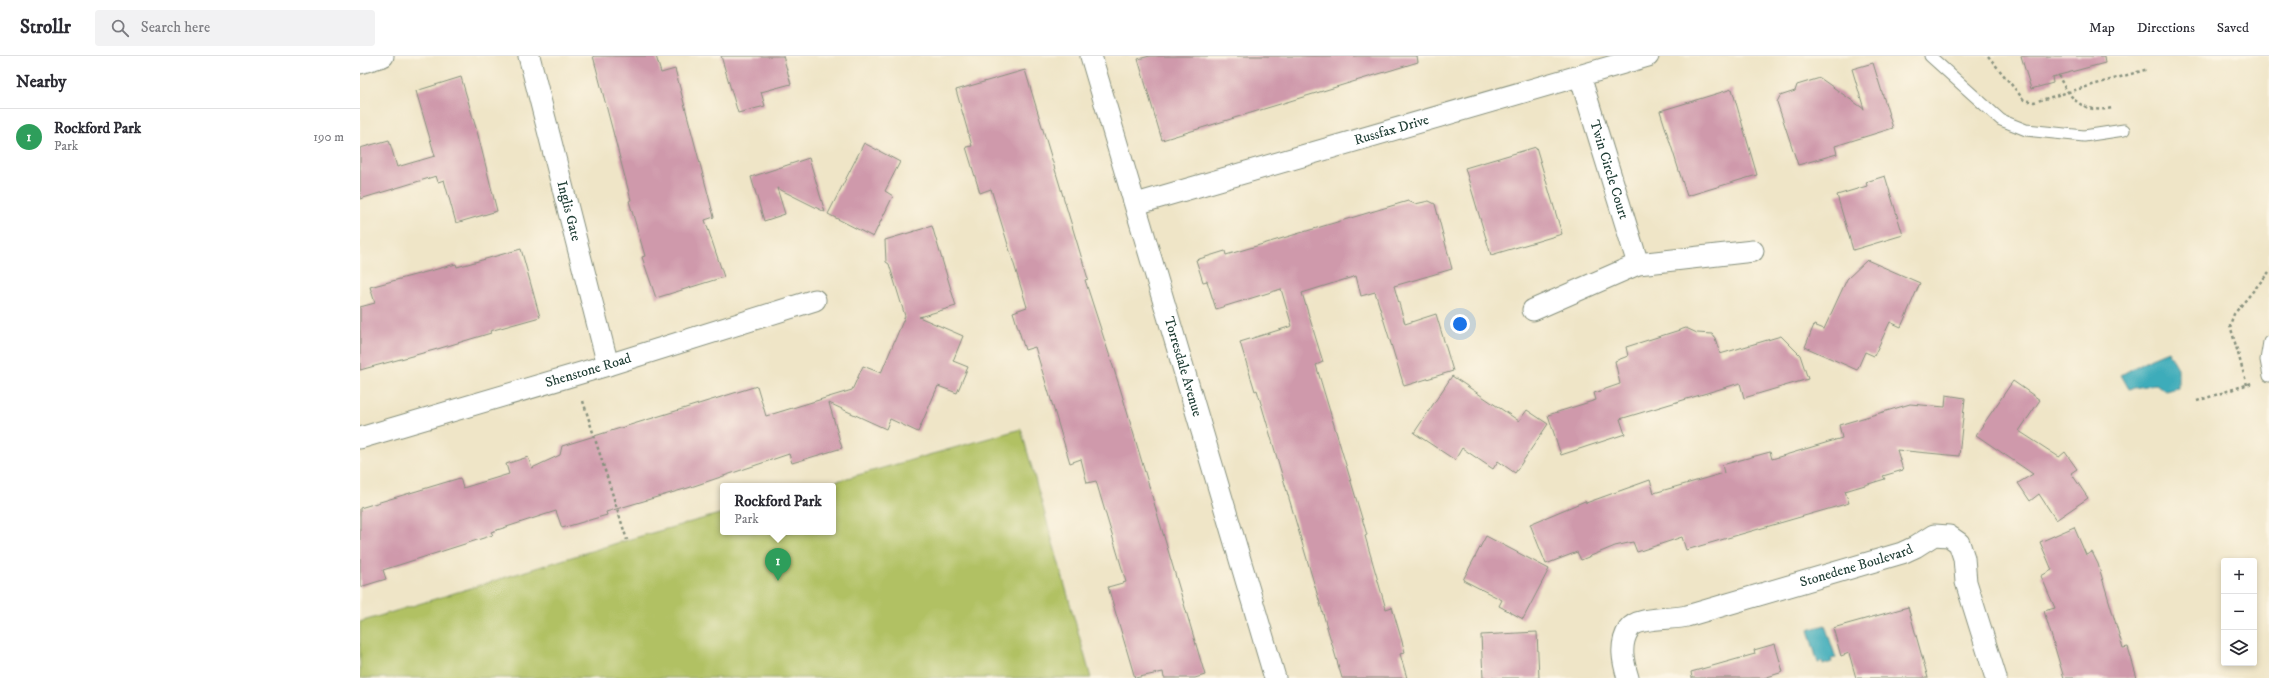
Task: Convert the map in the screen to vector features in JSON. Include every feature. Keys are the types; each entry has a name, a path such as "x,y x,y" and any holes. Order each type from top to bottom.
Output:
{"street":[{"path":"360,63 383,56"},
{"name":"Inglis Gate","path":"528,56 608,365"},
{"name":"Torresdale Avenue","path":"1091,56 1275,678"},
{"name":"Russfax Drive","path":"1136,204 1648,56"},
{"name":"Twin Circle Court","path":"1580,76 1638,264"},
{"path":"1533,310 1638,264 1753,251"},
{"name":"Shenstone Road","path":"360,438 608,365 816,300"},
{"name":"Stonedene Boulevard","path":"1628,678 1623,661 1623,643 1630,628 1642,620 1684,617 1902,553 1934,535 1949,536 1959,543 1964,558 1966,582 1996,678"}],"lane":[{"path":"1930,56 2001,120 2026,130 2084,136 2124,130"},
{"path":"2269,342 2266,360 2269,376"}],"path":[{"path":"1988,56 2024,100 2034,102 2148,69"},
{"path":"2058,75 2067,92 2082,107 2099,110 2113,108"},
{"path":"2247,385 2230,325 2234,314 2269,272"},
{"path":"2198,401 2254,383"},
{"path":"583,401 626,540"}],"green space":[{"path":"1021,429 1091,678 360,678 360,622 627,540 720,514 720,535 836,535 836,483 830,483"}],"water":[{"path":"2168,351 2178,368 2178,388 2165,391 2156,384 2129,389 2121,375 2151,358"},
{"path":"1825,625 1836,658 1831,659 1832,662 1823,665 1822,662 1818,663 1808,630"}],"building":[{"path":"593,56 656,56 661,73 675,69 714,217 705,220 724,277 656,298 642,257 645,256 629,201 631,200"},
{"path":"721,56 783,56 791,84 761,92 765,106 738,113"},
{"path":"1150,56 1417,56 1418,62 1162,140 1138,59"},
{"path":"2021,56 2104,56 2105,63 2052,77 2053,83 2031,89"},
{"path":"1873,63 1893,128 1835,146 1837,154 1798,165 1777,102 1780,96 1795,91 1797,85 1820,78 1864,109 1852,69"},
{"path":"1025,70 1088,279 1085,280 1120,388 1205,675 1195,678 1164,678 1163,672 1135,678 1108,587 1126,582 1096,481 1087,483 1081,459 1070,463 1035,347 1025,350 1013,312 1027,307 991,189 980,193 966,147 972,146 956,90"},
{"path":"461,77 478,135 497,211 456,223 444,180 438,182 436,176 360,199 360,148 389,140 397,167 435,156 416,91"},
{"path":"1732,89 1757,175 1687,196 1660,111"},
{"path":"864,143 900,162 885,191 893,196 873,237 828,214"},
{"path":"1536,147 1562,234 1491,255 1465,168"},
{"path":"809,158 825,212 777,188 785,214 764,221 751,177"},
{"path":"1885,176 1903,235 1853,250 1837,195 1867,186 1866,182"},
{"path":"1408,201 1415,204 1429,201 1435,204 1452,269 1394,286 1405,324 1436,314 1453,371 1404,386 1375,292 1361,296 1356,276 1302,293 1323,362 1316,365 1367,535 1365,536 1386,609 1392,607 1405,652 1400,654 1407,678 1342,678 1257,390 1255,391 1240,342 1292,326 1281,289 1216,309 1207,281 1203,282 1196,260 1225,251 1226,255"},
{"path":"932,226 956,306 919,317 963,336 953,361 968,367 957,393 938,386 918,432 890,419 886,429 829,403 842,448 792,463 789,454 688,488 606,512 607,515 562,528 556,511 491,532 493,535 383,570 386,579 360,587 360,508 460,478 463,488 509,474 506,464 528,457 532,468 560,455 562,446 757,386 766,416 852,390 863,366 881,373 905,316 889,264 886,262 885,240"},
{"path":"521,249 540,317 490,331 491,333 434,350 360,370 360,307 375,303 370,287 456,264 457,267"},
{"path":"1867,260 1920,283 1901,327 1890,322 1874,356 1865,352 1857,370 1805,347 1814,325 1824,329 1847,279"},
{"path":"1686,328 1697,333 1712,334 1715,338 1720,354 1781,336 1800,355 1808,379 1744,398 1740,383 1620,419 1625,434 1561,455 1548,415 1596,400 1594,393 1620,384 1615,361 1628,356 1626,347"},
{"path":"1452,376 1519,421 1527,410 1548,424 1515,473 1498,461 1493,469 1462,448 1455,460 1414,433"},
{"path":"2013,381 2040,400 2019,431 2059,457 2065,452 2077,469 2071,473 2088,498 2056,520 2039,494 2030,501 2018,483 2033,474 1976,435"},
{"path":"1946,395 1965,398 1959,456 1897,450 1903,470 1883,476 1885,479 1845,491 1849,503 1686,550 1682,537 1637,552 1633,542 1615,546 1581,560 1577,552 1546,564 1530,524 1585,501 1586,503 1650,480 1654,493 1724,473 1722,465 1770,452 1772,459 1842,438 1839,425 1910,404 1945,407"},
{"path":"2074,527 2086,555 2092,552 2098,564 2123,648 2128,647 2137,678 2064,678 2044,611 2055,608 2041,576 2052,570 2040,542"},
{"path":"1486,536 1549,569 1523,619 1499,606 1502,600 1463,580"},
{"path":"1908,607 1928,678 1856,678 1849,653 1841,656 1833,628"},
{"path":"1537,632 1539,678 1483,678 1481,635"},
{"path":"1775,644 1783,672 1764,678 1692,678 1691,672 1755,654 1754,650"}],"place":[{"name":"Rockford Park","path":"778,581"}]}
